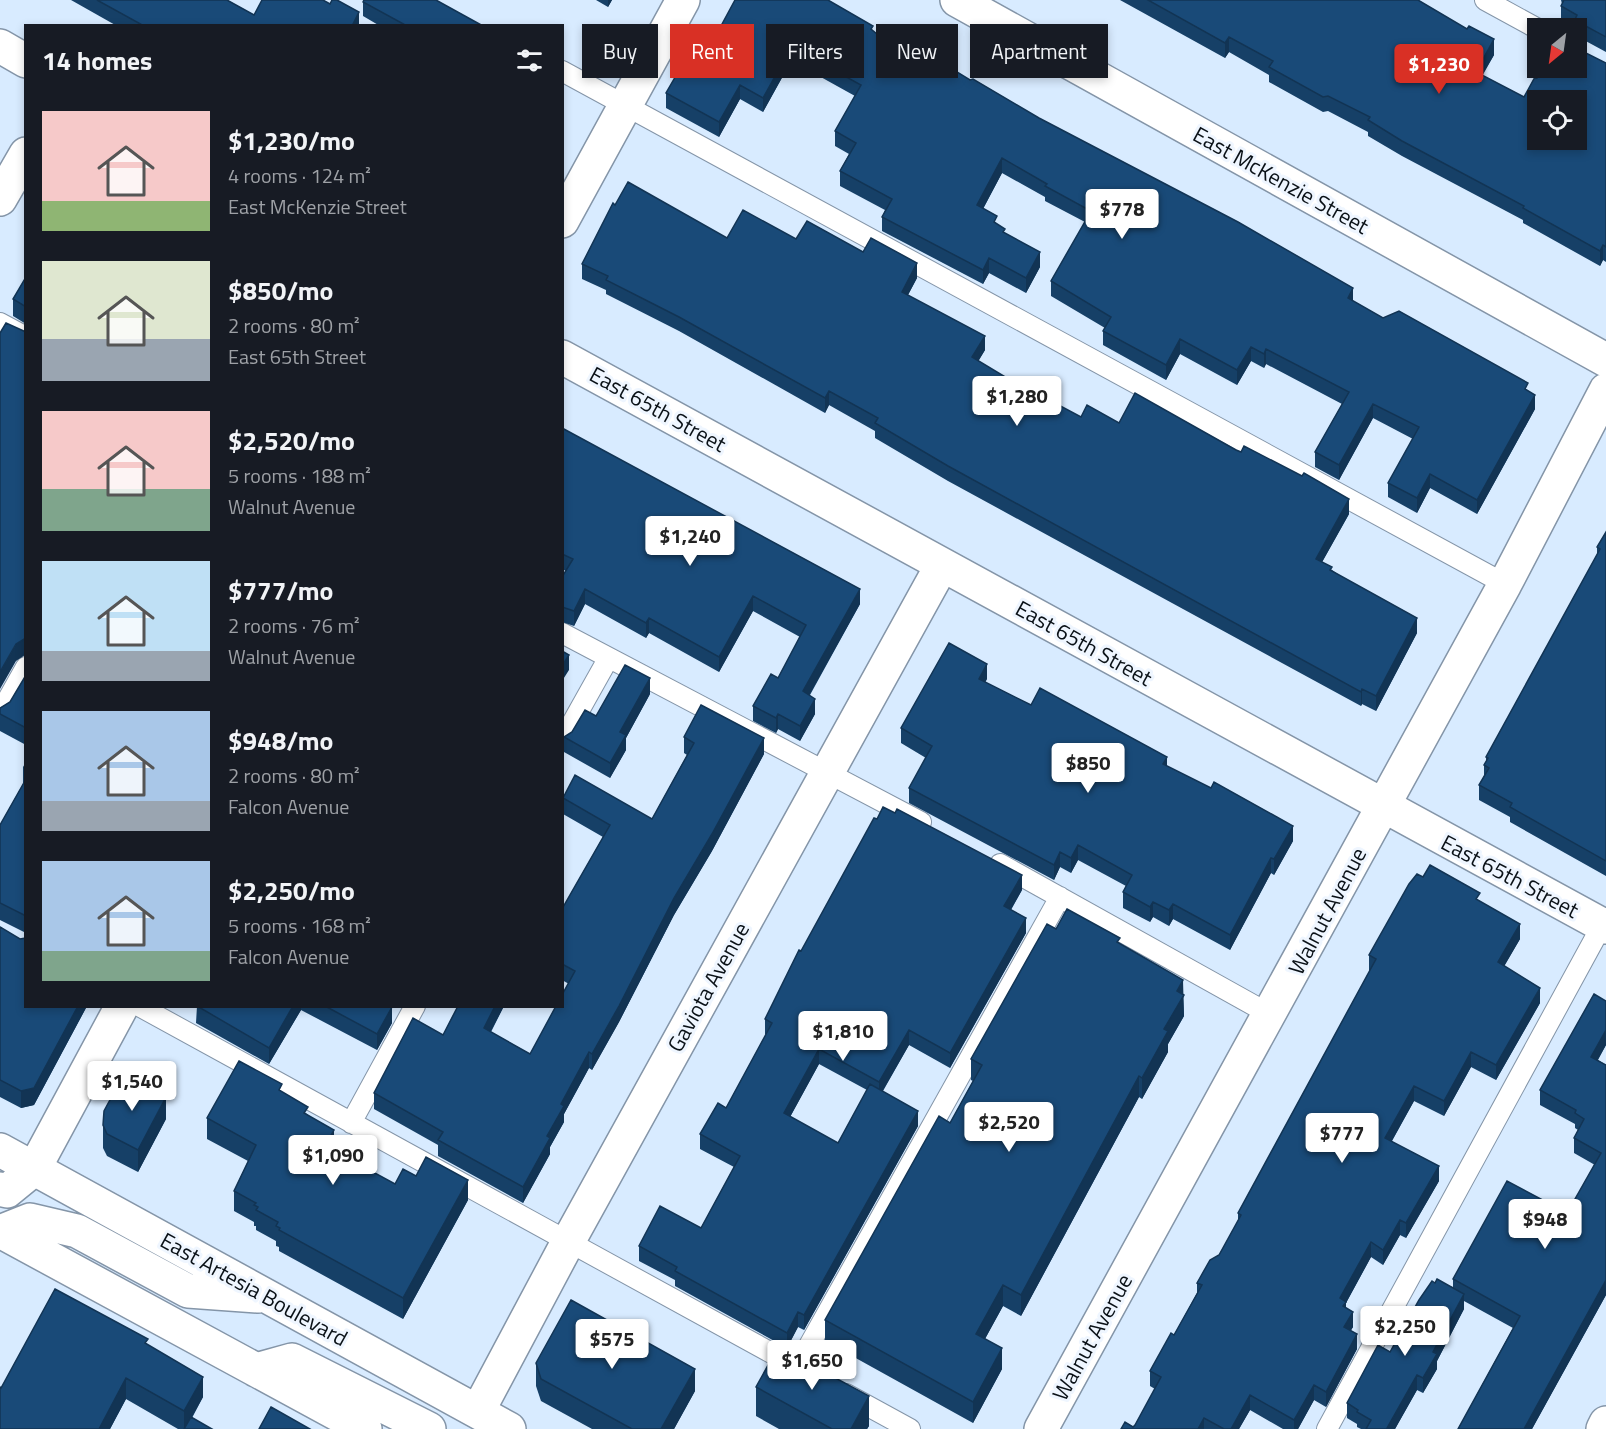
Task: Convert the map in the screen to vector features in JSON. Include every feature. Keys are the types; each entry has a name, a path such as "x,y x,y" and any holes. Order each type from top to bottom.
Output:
{"street":[{"path":"564,217 683,0"},
{"name":"East McKenzie Street","path":"957,0 1606,360"},
{"path":"0,46 24,60"},
{"path":"0,200 24,158"},
{"name":"East 65th Street","path":"564,358 1383,807 1605,923"},
{"name":"Walnut Avenue","path":"1041,1429 1505,585 1606,390"},
{"name":"Gaviota Avenue","path":"467,1420 568,1242 942,565"},
{"path":"0,1189 7,1191 34,1169 121,1008"},
{"name":"East Artesia Boulevard","path":"0,1150 267,1297 467,1420 509,1429"},
{"path":"0,1232 30,1220 77,1231 188,1291 267,1297"},
{"path":"0,1232 365,1429"},
{"path":"256,1370 292,1360 429,1429"},
{"path":"1603,1429 1606,1423"}],"lane":[{"path":"1485,0 1527,23"},
{"path":"564,71 1505,585"},
{"path":"0,323 24,336"},
{"path":"564,634 938,832"},
{"path":"564,737 608,659"},
{"path":"0,713 24,671"},
{"path":"979,853 1270,1015"},
{"path":"797,1367 1060,897"},
{"path":"1327,1429 1605,923"},
{"path":"143,1008 910,1429"},
{"path":"351,1123 414,1008"}],"building":[{"path":"97,0 227,0 254,15 262,0 323,0 330,4 332,0 337,0 359,12 353,24 140,24"},
{"path":"364,0 436,0 479,24 403,24 363,2"},
{"path":"735,0 828,0 873,26 871,29 876,33 876,78 958,78 958,73 970,80 973,79 1039,118 1238,222 1353,288 1348,298 1383,318 1399,311 1528,383 1525,389 1535,395 1477,500 1430,474 1417,498 1388,483 1419,427 1373,404 1339,465 1315,452 1349,392 1266,349 1264,354 1251,347 1237,370 1180,339 1166,365 1103,331 1111,317 1051,281 1091,211 1045,186 1047,184 1002,158 977,205 997,216 994,222 1005,229 1003,232 1040,252 1026,278 989,258 983,270 882,217 892,199 840,171 856,143 835,131 861,85 848,78 864,78 864,24 766,24 766,78 774,78 763,98 740,85 719,122 666,93 675,78 754,78 754,24 722,24"},
{"path":"1148,0 1418,0 1467,29 1469,26 1494,39 1476,72 1524,97 1527,92 1527,150 1587,150 1587,90 1528,90 1534,78 1587,78 1587,54 1606,63 1606,247 1603,245 1600,251 1523,208 1524,206 1402,141 1368,120 1370,117 1328,96 1323,97 1269,67 1273,61 1229,37 1225,43"},
{"path":"1564,0 1606,0 1606,37 1587,27 1587,18 1576,18 1577,15 1561,6"},
{"path":"628,182 727,238 743,210 796,239 807,221 863,252 871,238 917,263 902,292 985,336 972,357 1037,396 1038,394 1081,417 1087,405 1119,423 1135,393 1236,450 1241,452 1244,446 1302,476 1304,473 1349,499 1316,559 1332,567 1330,570 1417,618 1376,696 1362,689 1361,692 948,466 875,423 878,418 829,391 825,398 679,317 606,280 608,276 582,264 613,203 615,205"},
{"path":"24,280 24,306 13,299"},
{"path":"6,323 24,331 24,639 16,644 0,672 0,333"},
{"path":"564,429 860,589 803,691 815,699 800,726 778,714 776,718 753,706 771,674 778,678 806,625 753,596 719,657 649,618 646,623 585,589 574,611 564,608 564,574 573,559 564,555"},
{"path":"1606,532 1606,861 1510,807 1512,803 1479,785 1489,768 1484,765 1488,758 1486,757 1600,549 1597,547"},
{"path":"949,643 987,664 979,679 1031,705 1040,688 1167,757 1163,764 1211,788 1214,782 1293,826 1274,859 1271,858 1230,935 1173,904 1169,910 1153,902 1150,907 1123,892 1132,875 1078,845 1071,858 1060,852 1054,865 909,788 932,746 901,728"},
{"path":"564,652 569,655 564,663"},
{"path":"625,665 650,678 620,732 626,735 610,763 564,737 572,732 585,710 596,716"},
{"path":"24,678 24,727 0,714 0,708 10,702"},
{"path":"701,705 764,738 674,898 619,1006 592,1054 589,1052 561,1104 564,1106 547,1136 550,1138 523,1187 438,1140 443,1132 374,1093 413,1018 443,1035 457,1008 494,1008 484,1028 530,1054 555,1008 564,1008 564,991 575,971 564,965 564,906 610,825 564,799 564,796 575,775 652,819 694,743 684,737"},
{"path":"24,783 24,915 0,903 0,825"},
{"path":"883,807 895,813 897,809 1022,875 1004,906 1026,918 950,1053 909,1030 879,1082 819,1049 784,1113 838,1143 870,1084 918,1111 804,1315 798,1312 787,1333 675,1271 677,1267 639,1246 660,1206 701,1228 740,1156 700,1134 718,1103 726,1108 772,1023 765,1019 799,950 801,951 874,818 877,819"},
{"path":"1430,865 1480,893 1476,899 1520,924 1498,962 1540,988 1496,1065 1471,1052 1444,1101 1414,1086 1385,1138 1439,1166 1406,1223 1400,1220 1383,1250 1371,1242 1340,1298 1346,1302 1343,1306 1353,1312 1344,1327 1357,1334 1326,1392 1314,1385 1294,1420 1250,1395 1231,1429 1224,1429 1204,1418 1198,1429 1121,1429 1125,1422 1133,1427 1135,1425 1161,1377 1150,1371 1171,1333 1174,1335 1202,1285 1197,1283 1210,1260 1219,1255 1241,1215 1238,1213 1376,959 1369,955 1409,884 1417,874 1423,877"},
{"path":"1067,909 1120,938 1117,942 1183,980 1177,991 1184,995 1164,1029 1168,1031 1142,1078 1139,1076 1021,1295 1003,1285 976,1334 1002,1348 973,1402 825,1320 939,1116 950,1123 982,1065 971,1059 1047,924 1056,929"},
{"path":"0,927 20,939 24,938 24,1008 77,1008 34,1088 21,1091 0,1080"},
{"path":"1594,994 1606,1001 1606,1030 1591,1057 1606,1065 1606,1280 1524,1429 1458,1429 1520,1316 1453,1279 1507,1181 1567,1213 1601,1153 1574,1138 1584,1119 1575,1113 1576,1110 1540,1090"},
{"path":"200,1008 292,1008 269,1048"},
{"path":"329,1008 391,1008 377,1034"},
{"path":"239,1061 282,1084 279,1090 308,1107 304,1113 334,1130 325,1146 395,1184 403,1169 416,1176 426,1157 468,1180 403,1298 279,1230 280,1228 276,1226 278,1222 256,1210 258,1207 254,1205 256,1203 234,1191 256,1145 207,1118"},
{"path":"124,1074 166,1097 138,1150 107,1134 103,1125 104,1111"},
{"path":"1437,1279 1464,1294 1433,1352 1437,1354 1423,1378 1417,1375 1388,1429 1366,1429 1371,1420 1347,1403 1378,1345 1390,1352 1419,1300 1432,1281 1435,1283"},
{"path":"55,1289 148,1339 145,1343 203,1377 184,1411 126,1378 99,1429 0,1429 0,1387"},
{"path":"571,1300 695,1369 661,1429 632,1429 541,1379 536,1363"},
{"path":"778,1347 869,1396 851,1429 832,1429 756,1387"},
{"path":"271,1407 310,1429 259,1429"},
{"path":"191,1417 212,1429 184,1429"}]}
